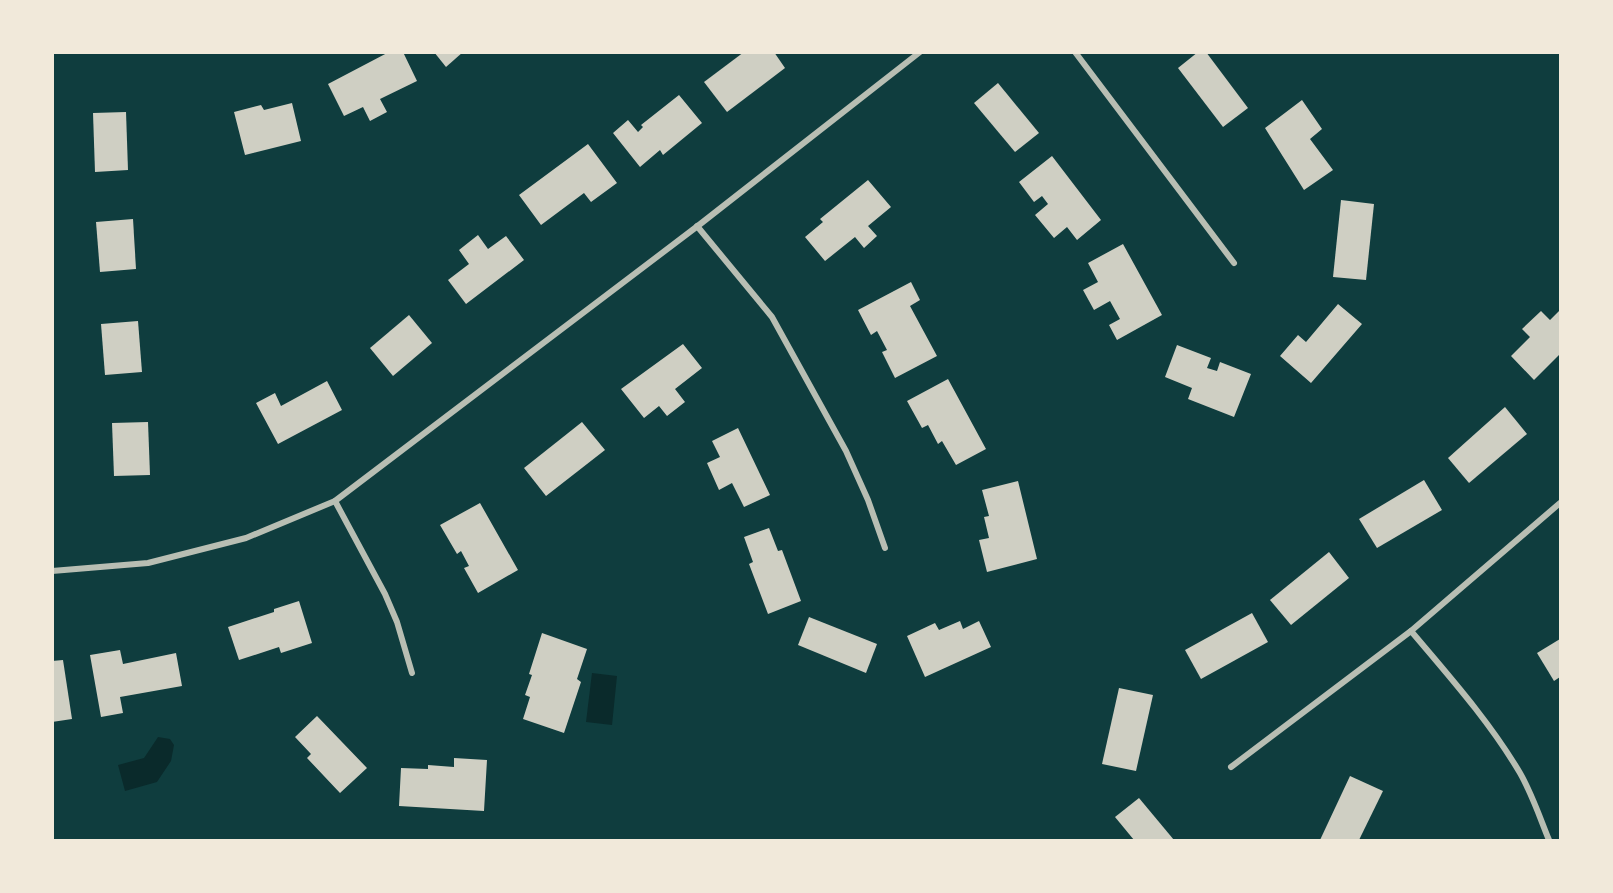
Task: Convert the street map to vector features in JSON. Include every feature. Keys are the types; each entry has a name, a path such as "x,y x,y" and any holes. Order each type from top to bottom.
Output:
{"street":[{"path":"52,571 148,563 246,538 335,501 697,226 920,52"},
{"path":"1075,52 1234,263"},
{"path":"697,226 772,316 846,451 868,500 885,548"},
{"path":"335,501 389,603 397,621 412,673"},
{"path":"1231,767 1411,631 1560,503"},
{"path":"1411,631 1500,743 1532,796 1549,840"}],"water":[{"path":"592,673 617,676 612,725 586,722"},
{"path":"158,737 170,739 174,745 171,761 157,782 125,791 118,765 144,758"}],"building":[{"path":"389,52 403,52 417,81 380,99 387,112 370,121 363,107 344,116 328,84"},
{"path":"434,52 463,52 446,67"},
{"path":"744,52 774,52 785,68 727,112 704,82"},
{"path":"1198,52 1206,52 1248,108 1223,127 1178,68"},
{"path":"998,83 1039,133 1015,152 974,103"},
{"path":"679,95 702,123 663,155 660,150 640,167 613,133 628,120 638,132 643,127 641,125"},
{"path":"1302,100 1322,129 1310,139 1333,170 1304,190 1265,128"},
{"path":"292,103 301,141 245,155 234,112 261,105 264,110"},
{"path":"126,112 128,170 95,172 93,113"},
{"path":"588,144 617,183 591,202 584,193 541,225 519,195"},
{"path":"1052,156 1101,220 1077,240 1067,227 1054,238 1035,215 1048,204 1042,196 1034,202 1019,182"},
{"path":"868,180 891,207 868,226 877,236 864,248 855,237 825,261 805,237 823,222 820,219"},
{"path":"1341,200 1374,204 1366,280 1333,277"},
{"path":"133,219 136,269 100,272 96,222"},
{"path":"478,235 488,249 506,236 524,260 466,304 448,280 469,264 459,250"},
{"path":"1123,244 1162,315 1117,340 1109,325 1120,319 1110,301 1094,310 1083,290 1098,282 1088,263"},
{"path":"911,282 920,300 910,306 937,356 895,378 882,352 887,350 877,331 871,335 858,310"},
{"path":"1338,304 1362,324 1311,383 1280,356 1298,335 1306,342"},
{"path":"1560,310 1560,354 1534,380 1511,356 1530,337 1522,329 1541,311 1550,320"},
{"path":"409,315 432,343 393,376 370,348"},
{"path":"138,321 142,372 105,375 101,324"},
{"path":"683,344 702,368 675,389 685,402 667,416 659,406 644,418 621,389"},
{"path":"1177,345 1211,358 1207,368 1217,371 1220,362 1251,374 1234,417 1188,399 1192,388 1165,377"},
{"path":"948,379 986,449 956,465 942,441 938,444 928,425 922,428 907,401"},
{"path":"327,381 342,410 278,444 256,403 275,393 281,406"},
{"path":"1505,407 1527,434 1469,483 1448,458"},
{"path":"148,422 150,475 114,476 112,423"},
{"path":"582,422 605,450 546,496 524,468"},
{"path":"738,428 770,495 744,507 732,483 719,490 707,463 720,457 712,441"},
{"path":"1424,480 1442,510 1377,548 1359,519"},
{"path":"1018,481 1037,559 987,572 979,540 989,538 984,517 989,516 982,490"},
{"path":"480,503 518,570 478,593 464,568 469,566 461,551 457,554 440,525"},
{"path":"769,528 778,551 782,550 801,601 768,614 749,564 753,562 744,537"},
{"path":"1329,552 1349,578 1291,625 1270,600"},
{"path":"299,601 312,643 281,653 279,647 239,660 228,627"},
{"path":"1252,613 1268,642 1201,679 1185,650"},
{"path":"809,617 877,644 866,673 798,645"},
{"path":"960,621 963,629 979,621 991,647 925,677 907,636 935,623 939,630"},
{"path":"542,633 587,649 577,679 581,682 564,733 523,719 530,697 525,695 532,675 529,674"},
{"path":"1560,639 1560,677 1554,681 1537,653"},
{"path":"120,650 123,664 176,653 182,686 120,697 123,713 101,717 90,655"},
{"path":"63,660 72,719 52,722 52,661"},
{"path":"1119,688 1153,695 1136,771 1102,764"},
{"path":"317,716 367,768 340,793 307,758 311,754 295,737"},
{"path":"454,758 487,760 484,811 399,806 401,768 428,769 428,765 454,767"},
{"path":"1350,776 1383,791 1359,840 1320,840"},
{"path":"1139,798 1174,840 1134,840 1115,817"}]}
